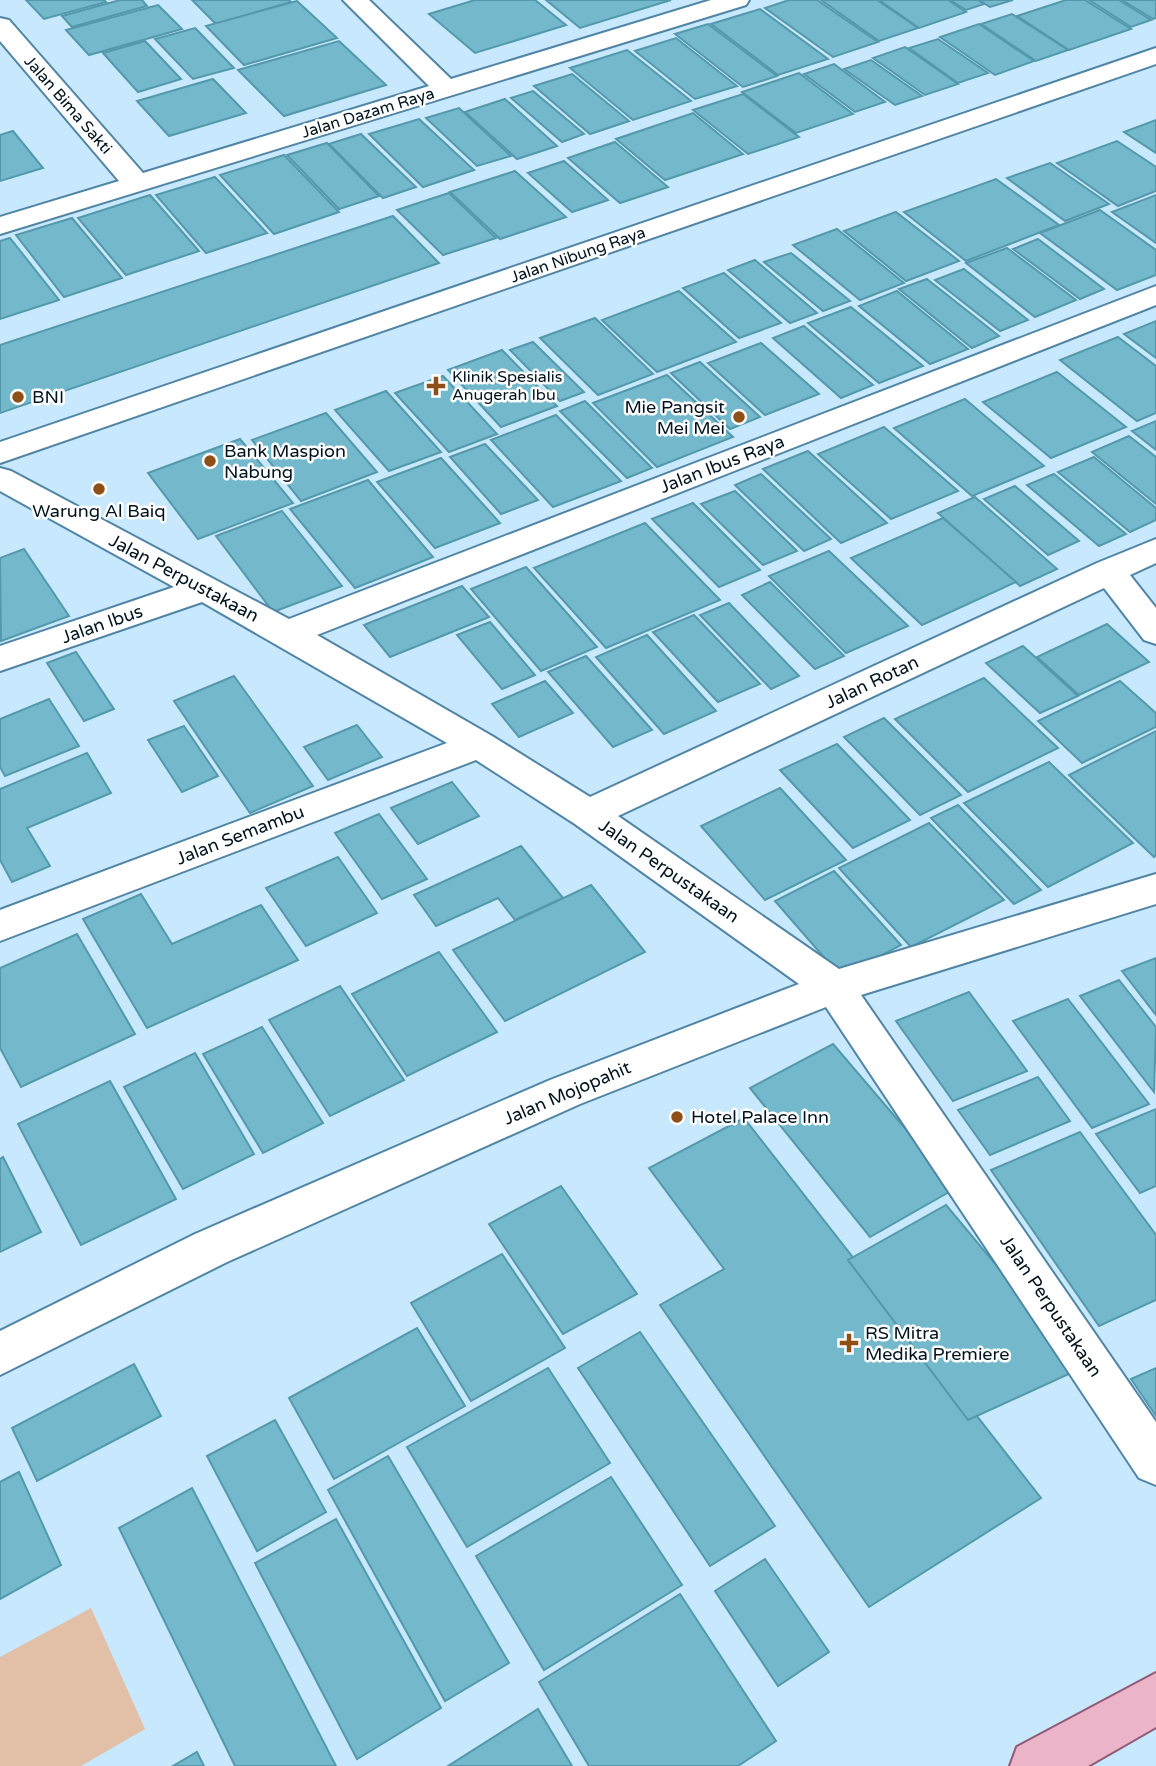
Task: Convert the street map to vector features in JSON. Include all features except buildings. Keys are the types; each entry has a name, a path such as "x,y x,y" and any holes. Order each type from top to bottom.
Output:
{"main road":[{"path":"1036,1766 1156,1699"}],"street":[{"path":"355,0 446,89"},
{"name":"Jalan Dazam Raya","path":"0,226 731,1"},
{"name":"Jalan Bima Sakti","path":"0,26 137,184"},
{"name":"Jalan Nibung Raya","path":"0,453 1156,57"},
{"name":"Jalan Ibus Raya","path":"288,633 1156,295"},
{"name":"Jalan Perpustakaan","path":"0,478 288,633 479,744 588,814 834,987 1156,1462"},
{"name":"Jalan Rotan","path":"588,814 1156,550"},
{"path":"1109,571 1156,632"},
{"name":"Jalan Ibus","path":"0,659 203,589"},
{"name":"Jalan Semambu","path":"0,926 479,744"},
{"name":"Jalan Mojopahit","path":"0,1354 211,1248 565,1092 834,987 1156,889"}],"shaded area":[{"path":"91,1608 145,1729 81,1766 0,1766 0,1657"}],"place":[{"name":"Klinik Spesialis Anugerah Ibu","path":"436,386"},
{"name":"BNI","path":"18,397"},
{"name":"Mie Pangsit Mei Mei","path":"739,417"},
{"name":"Bank Maspion Nabung","path":"210,461"},
{"name":"Warung Al Baiq","path":"99,489"},
{"name":"Hotel Palace Inn","path":"677,1117"},
{"name":"RS Mitra Medika Premiere","path":"849,1343"}]}
